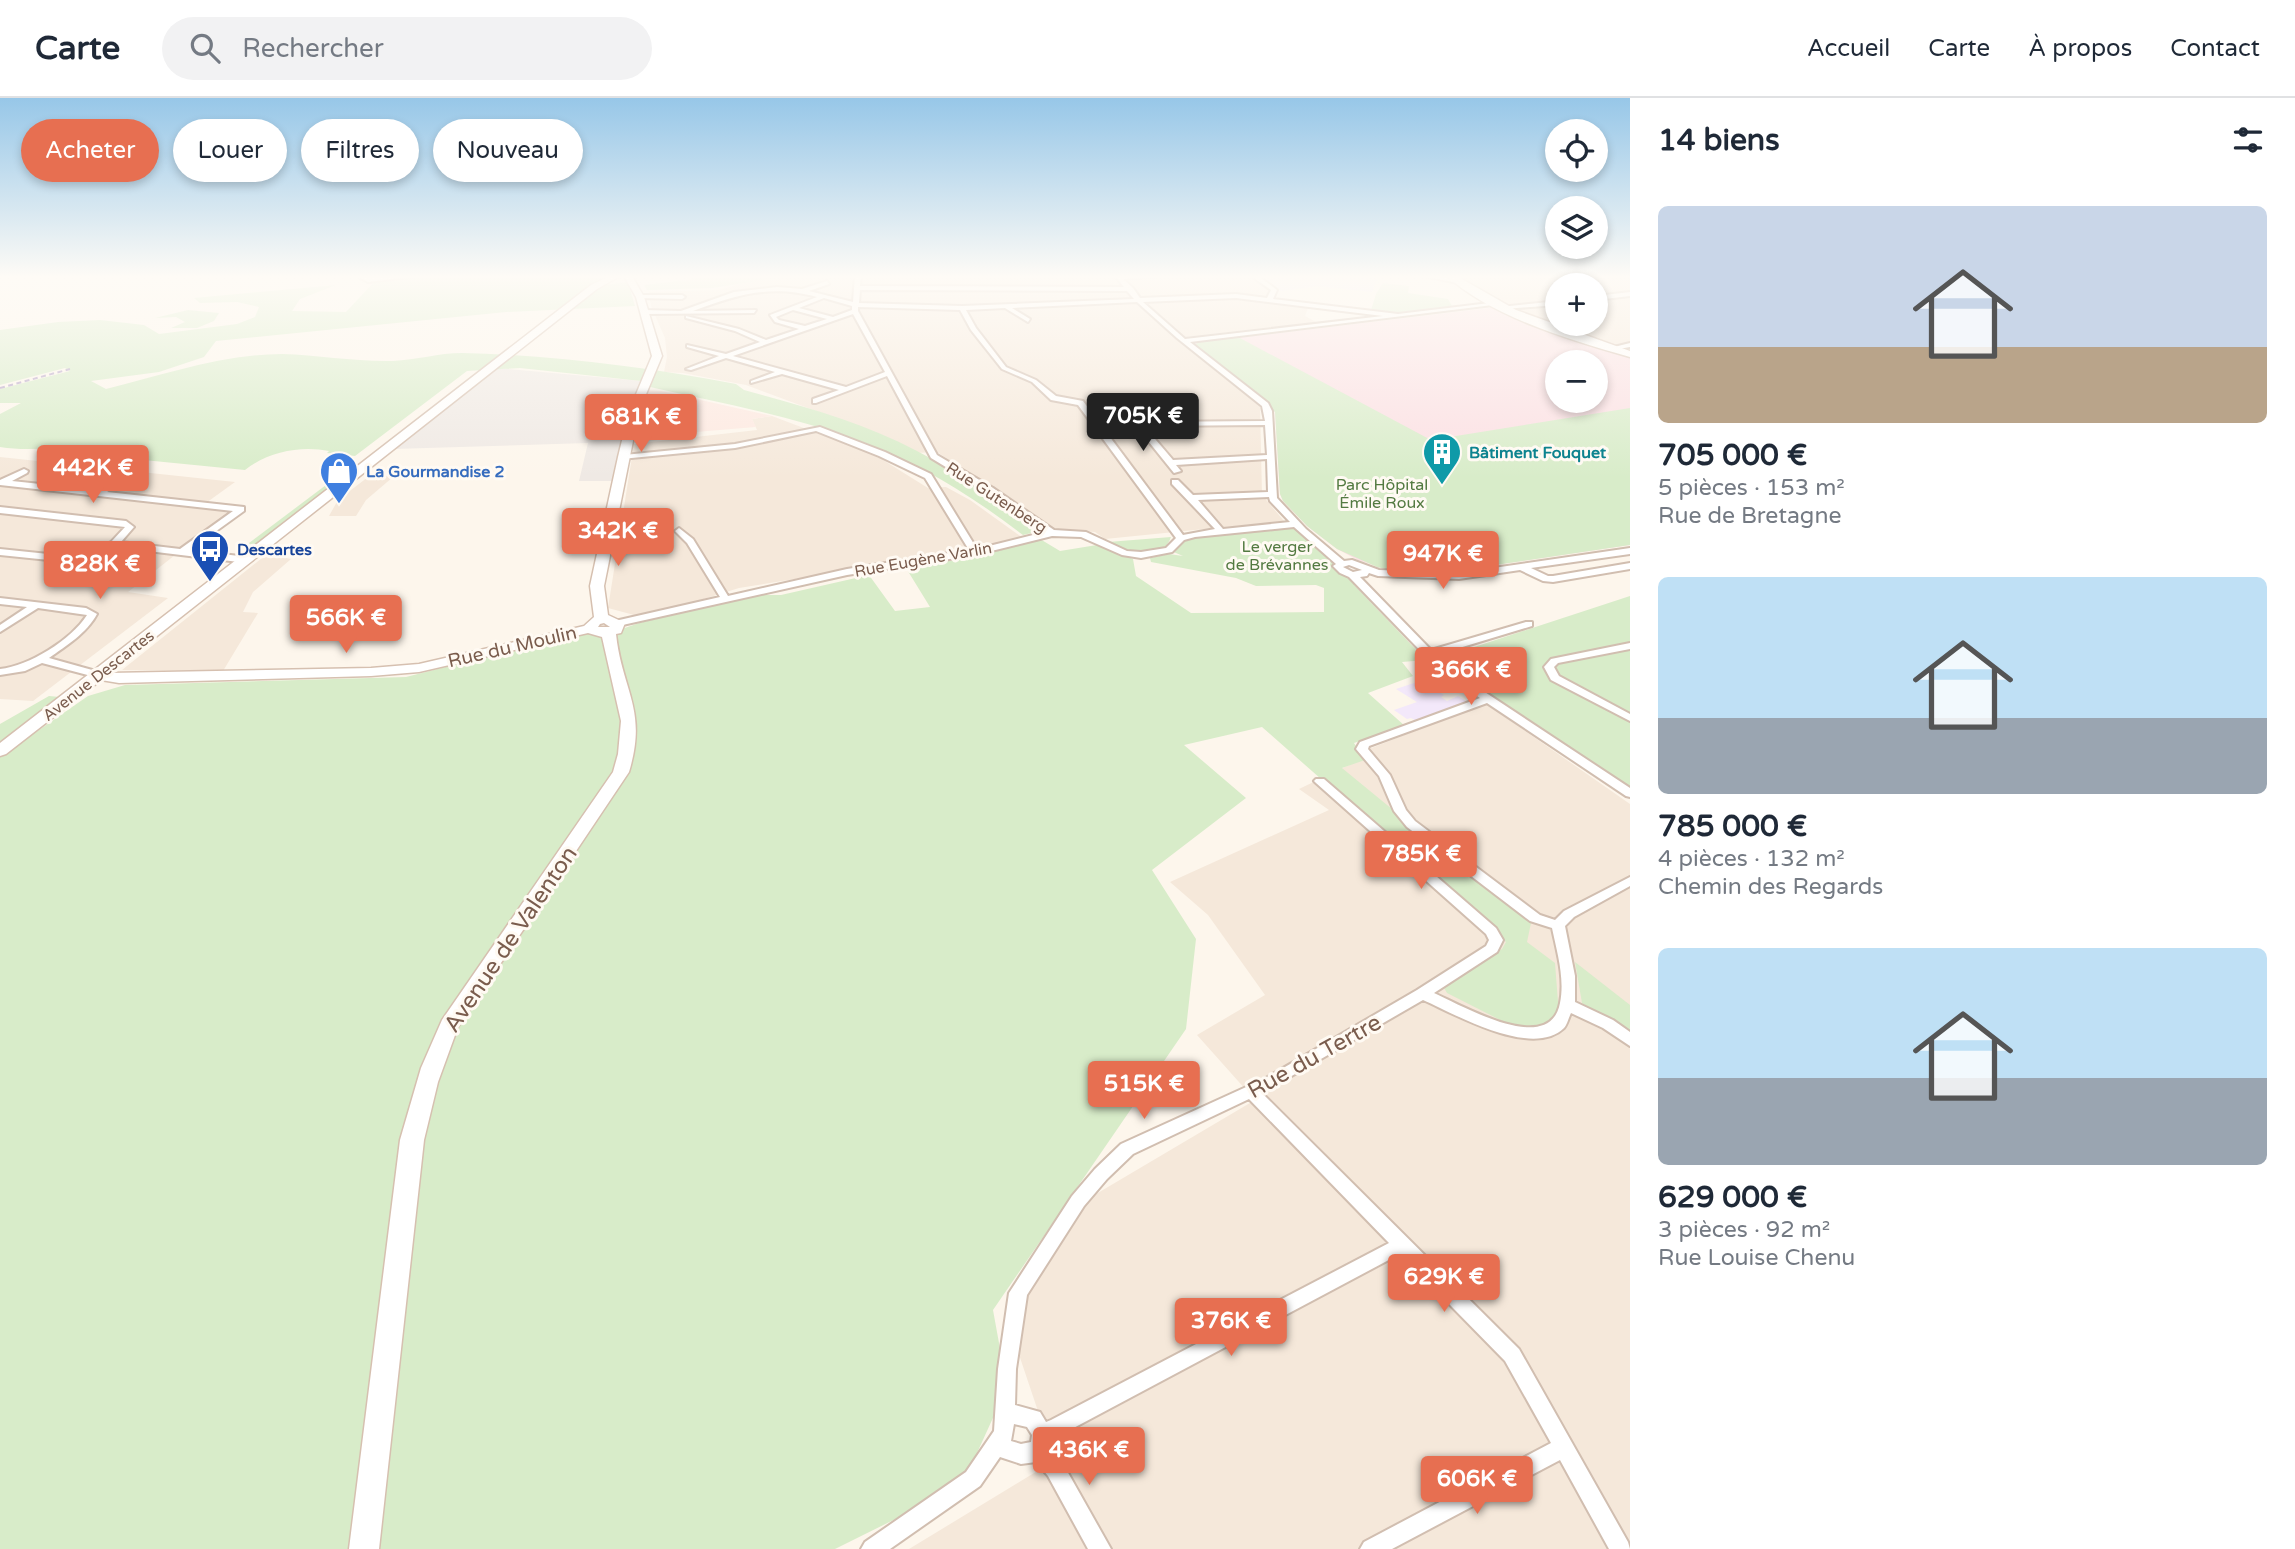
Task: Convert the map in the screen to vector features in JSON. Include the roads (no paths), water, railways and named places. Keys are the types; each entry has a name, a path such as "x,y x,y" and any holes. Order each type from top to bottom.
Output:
{"main road":[{"name":"Avenue Descartes","path":"0,751 525,343"},
{"name":"Avenue de Valenton","path":"364,1549 410,1153 433,1062 449,1025 621,772 630,742 631,718 604,626 597,586 634,411 657,356 653,343"},
{"path":"1599,343 1630,354"},
{"name":"Rue du Moulin","path":"99,675 118,679 419,668 604,626"}],"street":[{"path":"689,369 763,343"},
{"name":"Rue Gutenberg","path":"874,343 934,456 990,490 1052,533"},
{"path":"984,343 1004,368 1034,381 1054,398 1080,403 1181,538"},
{"path":"1186,343 1265,405 1268,411 1271,494 1277,505 1296,524 1341,563 1359,564 1367,570 1440,576 1626,552 1630,560"},
{"path":"1613,348 1630,345"},
{"path":"688,346 845,389"},
{"path":"753,382 785,371"},
{"path":"816,401 889,373"},
{"path":"1132,416 1177,471"},
{"path":"1138,424 1268,423"},
{"path":"624,457 735,446 817,429 882,454 928,476 975,552"},
{"path":"1170,463 1269,457"},
{"path":"1,483 23,471"},
{"path":"99,493 120,481"},
{"path":"1175,482 1221,531 1296,524"},
{"path":"1,483 241,509 182,552"},
{"path":"1191,498 1271,494"},
{"path":"0,510 126,524 130,527 114,544 78,560 0,552"},
{"path":"679,531 690,541 725,598"},
{"name":"Rue Eugène Varlin","path":"604,626 847,572 975,552 1052,533 1083,534 1125,553 1141,555 1165,551 1181,538 1194,534 1221,531"},
{"path":"114,544 247,560"},
{"path":"1341,563 1338,566 1340,570 1352,575 1446,671 1630,793"},
{"path":"1521,567 1546,579 1553,579 1630,566"},
{"path":"1352,575 1364,574 1367,570"},
{"path":"0,601 92,614 87,624 40,659 26,667 0,672"},
{"path":"0,629 36,605"},
{"path":"1428,654 1529,624"},
{"path":"1630,646 1555,661 1549,667 1555,678 1630,718"},
{"path":"40,659 99,675"},
{"path":"1488,699 1364,744 1362,749 1384,775 1400,811 1411,824 1535,918 1558,925"},
{"name":"Rue du Tertre","path":"872,1549 973,1479 1004,1434 1007,1369 1018,1293 1078,1201 1127,1149 1251,1092 1422,994 1492,949 1496,940 1491,931 1320,781"},
{"path":"1558,925 1569,914 1630,881"},
{"path":"1422,994 1517,1034 1549,1031 1563,1018 1567,1005 1567,971 1558,925"},
{"path":"1567,1005 1608,1024 1630,1040"},
{"path":"1251,1092 1512,1355 1621,1549"},
{"path":"996,1446 1021,1454 1067,1423 1403,1244"},
{"path":"1005,1412 1033,1419 1041,1442 1100,1549"},
{"path":"1371,1549 1564,1447"}],"railway":[{"path":"0,388 70,369"}],"place":[{"name":"Bâtiment Fouquet","path":"1442,486"},
{"name":"La Gourmandise 2","path":"339,505"},
{"name":"Descartes","path":"210,583"}],"park label":[{"name":"Parc Hôpital Émile Roux","path":"1382,493"},
{"name":"Le verger de Brévannes","path":"1277,555"}]}
